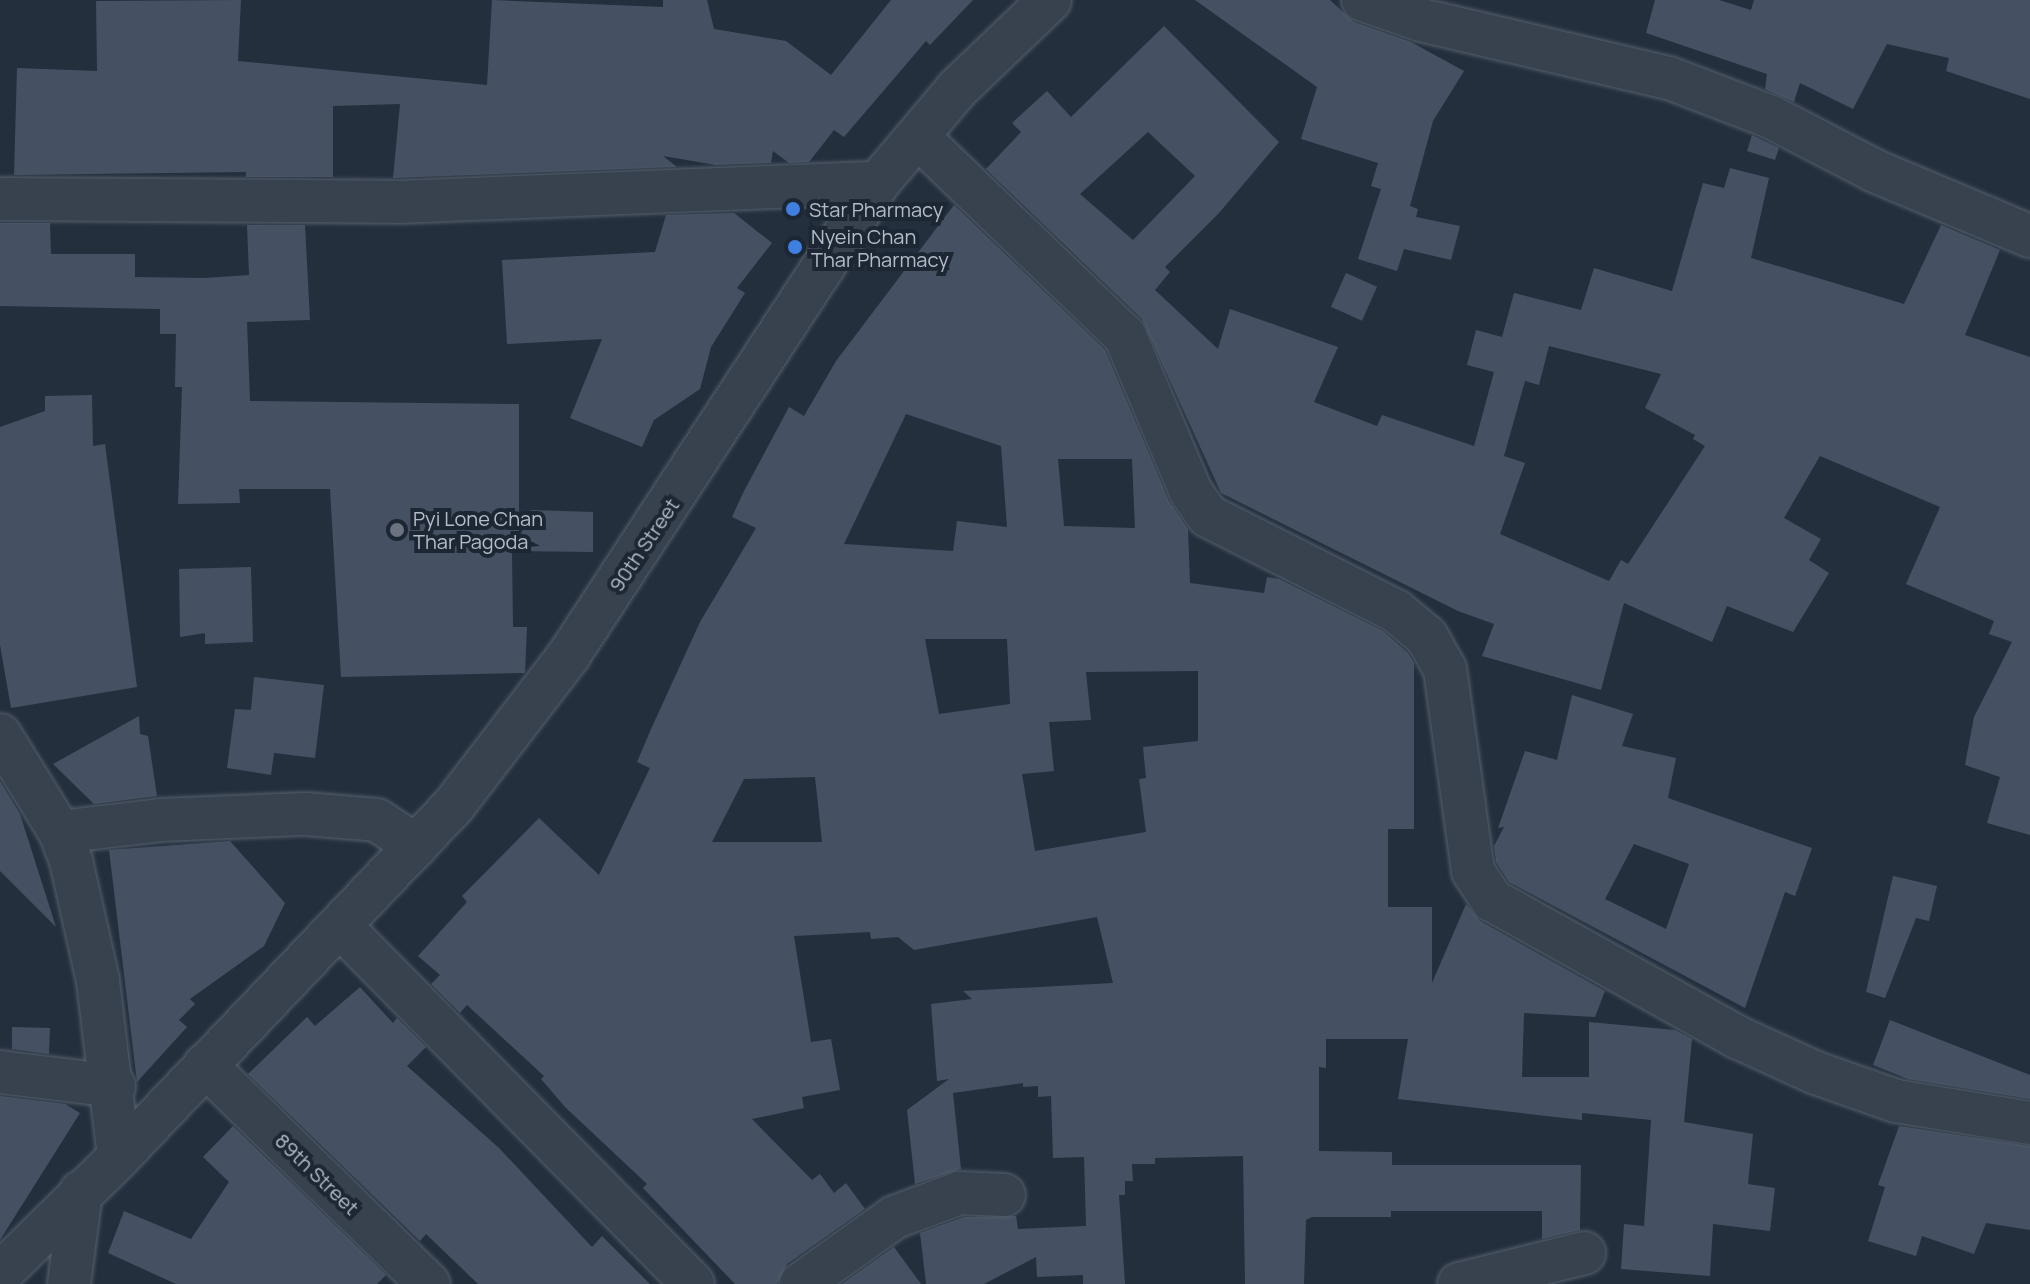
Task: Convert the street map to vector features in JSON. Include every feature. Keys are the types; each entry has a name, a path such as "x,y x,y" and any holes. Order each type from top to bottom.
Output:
{"street":[{"name":"90th Street","path":"0,1274 119,1157 416,846 569,655 878,183 958,88 1050,0"},
{"path":"1363,0 1421,20 1669,78 1771,117 1875,171 2030,236"},
{"path":"918,137 1125,336 1191,492 1208,516 1396,611 1427,637 1445,669 1473,871 1492,900 1737,1037 1816,1073 1896,1101 2030,1123"},
{"path":"0,199 398,202 878,183"},
{"path":"0,735 60,832 83,910 114,1086 119,1157"},
{"path":"60,832 160,820 306,814 377,820 416,846"},
{"path":"341,927 693,1284"},
{"name":"89th Street","path":"205,1065 429,1284"},
{"path":"0,1072 114,1086"},
{"path":"69,1284 81,1192"},
{"path":"801,1284 895,1217 960,1193 1004,1195"},
{"path":"1459,1284 1584,1253"}],"building":[{"path":"241,0 238,61 487,85 492,0 663,7 663,0 707,0 714,29 786,41 831,75 891,0 973,0 930,45 926,41 844,137 834,130 809,162 789,163 773,151 771,163 716,165 663,156 677,167 393,178 400,104 333,106 333,177 246,177 246,172 14,175 17,68 97,71 96,1"},
{"path":"1195,0 1330,0 1354,22 1411,42 1464,71 1433,121 1410,206 1418,209 1416,217 1460,226 1451,260 1404,249 1397,271 1358,259 1381,189 1371,186 1378,163 1301,139 1317,87"},
{"path":"1655,0 1719,0 1751,10 1754,0 2030,0 2030,99 1946,71 1949,58 1887,44 1853,109 1800,83 1794,102 1765,89 1767,74 1646,33"},
{"path":"1164,26 1279,142 1219,213 1165,267 1170,272 1155,290 1218,349 1230,309 1338,347 1314,402 1377,426 1382,415 1474,446 1494,372 1467,365 1476,330 1502,337 1514,293 1581,310 1594,268 1672,291 1703,183 1724,188 1730,168 1769,178 1751,258 1904,304 1941,225 2000,250 1965,335 2030,357 2030,835 1987,823 2000,777 1965,765 1974,717 2012,642 1989,634 1994,621 1906,584 1940,507 1820,456 1784,518 1821,539 1809,560 1829,573 1793,632 1727,606 1712,642 1624,603 1601,690 1482,656 1494,624 1458,611 1221,493 1142,319 986,169 1021,132 1012,123 1047,91 1071,117","holes":["1148,132 1195,176 1133,240 1080,194","1549,346 1661,374 1645,408 1695,435 1693,439 1705,446 1628,564 1621,560 1609,581 1500,534 1525,463 1504,456 1525,381 1539,385"]},
{"path":"1752,135 1779,148 1775,160 1747,151"},
{"path":"954,205 1105,350 1169,501 1188,529 1190,583 1264,593 1267,577 1279,579 1383,631 1408,653 1414,663 1414,829 1388,829 1388,907 1432,907 1432,983 1466,904 1480,921 1605,991 1595,1017 1524,1013 1522,1077 1589,1077 1589,1022 1675,1030 1692,1039 1684,1122 1753,1134 1748,1184 1775,1188 1770,1231 1713,1224 1710,1276 1621,1269 1624,1224 1644,1226 1651,1120 1582,1113 1582,1120 1398,1099 1408,1039 1326,1039 1326,1068 1319,1067 1319,1151 1392,1152 1392,1165 1581,1165 1580,1230 1542,1239 1542,1211 1391,1211 1391,1217 1312,1217 1306,1220 1304,1284 1245,1284 1243,1156 1155,1158 1155,1164 1132,1164 1133,1181 1125,1181 1125,1195 1119,1195 1125,1284 1083,1284 1083,1275 1037,1277 1036,1257 984,1284 926,1284 920,1233 964,1217 1016,1216 1018,1229 1086,1226 1084,1157 1053,1158 1051,1096 1038,1097 1038,1086 1023,1087 1023,1083 953,1093 961,1169 915,1184 907,1110 949,1079 937,1081 931,1004 972,999 963,991 1113,983 1097,917 914,950 898,937 871,939 870,932 794,936 811,1042 831,1039 840,1090 802,1097 804,1108 752,1119 812,1180 820,1174 834,1193 846,1183 865,1209 787,1264 777,1284 735,1284 643,1188 647,1184 565,1107 541,1079 544,1076 467,1005 460,1013 431,984 440,975 418,956 467,902 462,896 539,818 599,875 650,768 637,762 651,729 700,622 756,528 732,517 743,493 789,407 804,416 836,361","holes":["906,414 1001,446 1007,527 957,521 953,551 844,544","1058,459 1132,459 1135,528 1064,526","925,639 1007,639 1010,704 939,714","1198,671 1198,741 1143,747 1146,778 1139,779 1146,832 1035,851 1022,774 1054,771 1049,722 1091,720 1086,672","815,777 822,842 712,842 744,779"]},
{"path":"734,213 772,243 737,288 745,293 711,347 700,389 654,420 642,447 570,418 602,339 507,344 502,260 655,252 666,215"},
{"path":"0,223 50,223 51,254 135,254 135,277 204,278 249,275 247,225 305,225 310,320 247,322 250,401 519,404 519,539 531,510 593,512 593,552 512,551 513,627 527,627 525,673 341,677 330,489 239,489 240,503 178,504 182,387 175,387 176,334 160,334 160,309 0,306"},
{"path":"1346,273 1377,287 1362,321 1331,307"},
{"path":"92,395 93,446 105,444 137,687 11,708 0,645 0,427 45,411 45,396"},
{"path":"251,567 253,642 205,644 205,633 180,637 179,569"},
{"path":"254,677 324,685 315,758 274,753 271,775 227,768 235,709 251,710"},
{"path":"1572,695 1633,714 1622,746 1676,758 1668,798 1812,848 1795,896 1785,892 1745,1008 1509,882 1496,862 1494,846 1504,827 1498,828 1525,751 1557,760","holes":["1634,844 1689,864 1666,929 1605,899"]},
{"path":"139,716 140,734 148,736 157,796 94,804 53,764"},
{"path":"0,781 20,814 56,927 0,871"},
{"path":"230,841 285,903 264,946 190,999 195,1004 179,1020 187,1027 137,1082 109,850"},
{"path":"1893,876 1937,886 1929,921 1916,918 1885,998 1866,992"},
{"path":"360,987 393,1023 397,1018 426,1047 407,1066 499,1148 592,1247 602,1236 650,1284 478,1284 426,1234 420,1241 248,1074 307,1017 315,1026"},
{"path":"1890,1020 2030,1075 2030,1099 1908,1079 1873,1065"},
{"path":"12,1027 50,1028 49,1054 12,1049"},
{"path":"0,1096 65,1104 80,1113 0,1240"},
{"path":"233,1126 386,1275 377,1284 176,1284 108,1253 124,1211 191,1239 229,1182 203,1157"},
{"path":"1899,1126 2030,1146 2030,1230 1986,1223 1974,1254 1922,1236 1916,1256 1868,1241 1885,1187 1878,1185"},
{"path":"894,1247 921,1284 842,1284"}],"place":[{"name":"Star Pharmacy","path":"793,209"},
{"name":"Nyein Chan Thar Pharmacy","path":"795,247"},
{"name":"Pyi Lone Chan Thar Pagoda","path":"397,530"}]}
